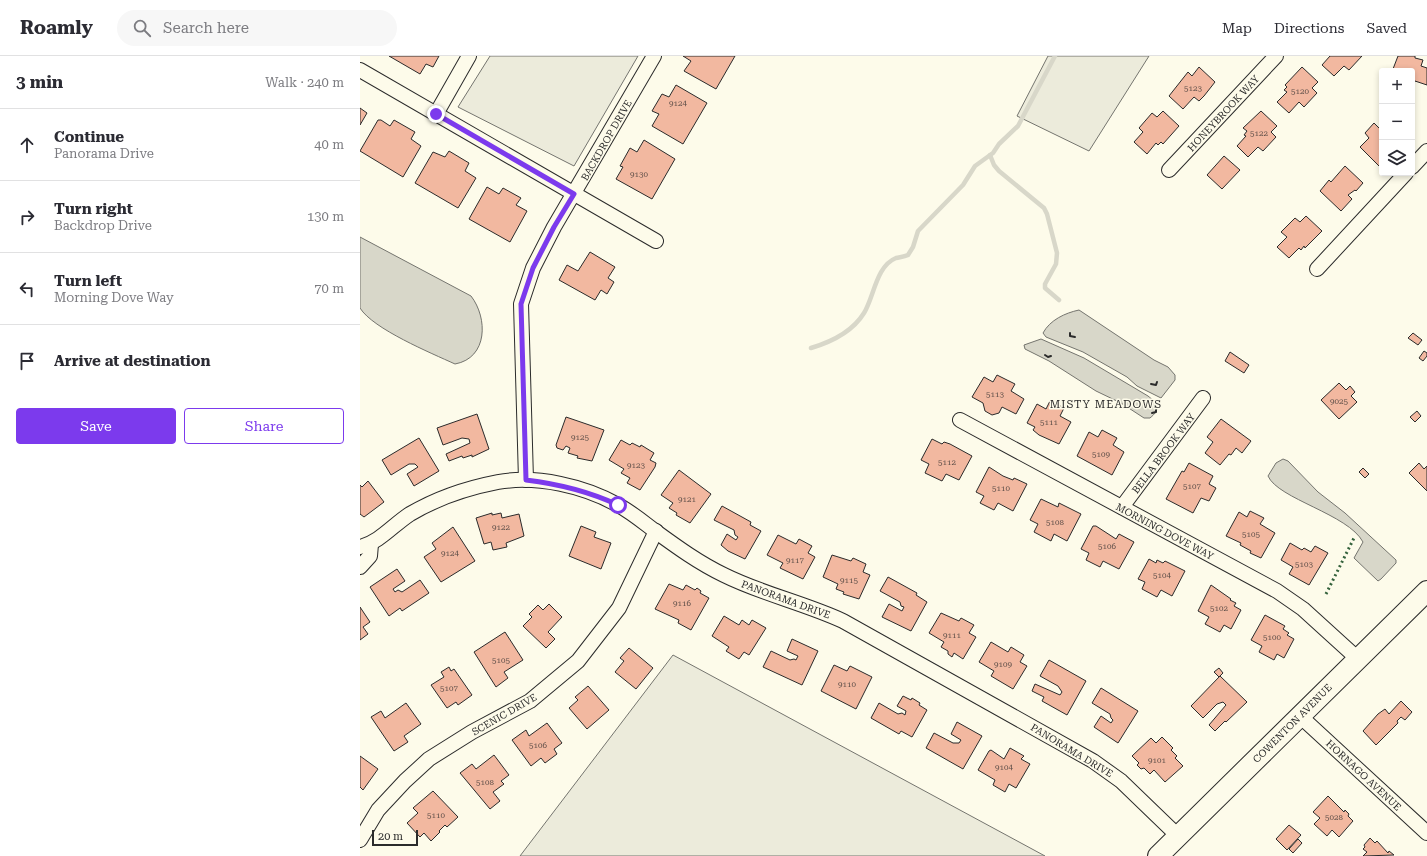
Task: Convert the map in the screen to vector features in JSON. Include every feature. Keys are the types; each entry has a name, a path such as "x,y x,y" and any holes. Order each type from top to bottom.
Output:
{"street":[{"path":"436,114 469,56"},
{"name":"BACKDROP DRIVE","path":"526,480 521,304 533,268 554,227 654,56"},
{"name":"HONEYBROOK WAY","path":"1169,170 1276,56"},
{"path":"360,70 656,241"},
{"path":"1415,164 1427,151"},
{"path":"1317,269 1403,176"},
{"name":"BELLA BROOK WAY","path":"1122,508 1204,398"},
{"name":"MORNING DOVE WAY","path":"960,420 1292,600 1358,659"},
{"name":"PANORAMA DRIVE","path":"360,567 370,556 366,545 409,515 444,497 499,482 526,480 559,484 600,496 618,505 710,568 744,584 818,610 843,621 1070,747 1104,768 1121,781 1178,836"},
{"name":"SCENIC DRIVE","path":"360,840 378,810 405,781 429,759 472,732 530,701 578,661 619,608 656,531"},
{"name":"COWENTON AVENUE","path":"1158,856 1427,591"},
{"name":"HORNAGO AVENUE","path":"1300,716 1427,833"}],"shaded area":[{"path":"490,56 638,56 574,166 458,107"},
{"path":"1048,56 1149,56 1089,151 1017,116"},
{"path":"360,237 471,296 477,305 482,326 482,336 479,346 474,354 466,360 455,364 403,340 367,316 360,308"},
{"path":"1079,310 1154,360 1168,367 1175,375 1175,380 1161,398 1137,386 1127,377 1083,352 1046,337 1043,333 1050,324 1058,318"},
{"path":"1041,339 1084,358 1148,396 1156,404 1156,412 1150,418 1144,418 1121,403 1096,391 1049,361 1025,349 1024,345"},
{"path":"1283,459 1288,461 1318,492 1345,513 1396,560 1396,563 1381,579 1378,581 1354,558 1363,542 1355,532 1343,523 1298,500 1274,484 1268,476 1276,463"},
{"path":"673,655 1045,856 520,856"}],"building":[{"path":"389,56 439,56 433,67 426,64 420,74"},
{"path":"683,56 735,56 716,89 684,71 691,61"},
{"path":"1330,56 1362,56 1349,70 1344,66 1334,76 1322,65"},
{"path":"1398,56 1415,56 1415,58 1423,60 1421,66 1427,68 1427,85 1415,81 1415,68 1393,68"},
{"path":"1199,67 1215,82 1199,101 1194,97 1183,109 1169,96 1188,72 1192,76"},
{"path":"1302,67 1318,82 1312,88 1317,93 1304,107 1299,102 1289,113 1277,102 1287,92 1284,90 1287,87 1285,85"},
{"path":"676,85 707,103 683,144 652,126 659,114 652,111 662,94 669,97"},
{"path":"360,108 367,113 360,125"},
{"path":"1163,111 1179,126 1163,144 1161,142 1158,145 1156,143 1147,154 1134,142 1143,132 1139,128 1152,113 1157,117"},
{"path":"1261,111 1277,126 1271,132 1276,137 1263,151 1258,147 1248,157 1237,146 1246,136 1244,135 1247,131 1243,128"},
{"path":"378,120 381,120 390,126 394,120 415,132 411,139 421,146 403,177 360,151"},
{"path":"1374,123 1379,128 1379,166 1360,147 1369,138 1365,133"},
{"path":"644,140 675,159 652,199 616,179 623,167 620,166 630,148 637,152"},
{"path":"449,151 469,163 465,171 476,178 458,208 415,183 433,152 445,157"},
{"path":"1224,156 1240,170 1222,189 1207,175"},
{"path":"1345,166 1363,183 1356,191 1355,190 1348,195 1352,199 1341,211 1320,191 1329,180 1331,182"},
{"path":"487,187 499,194 503,188 521,198 516,205 527,211 510,242 469,219"},
{"path":"1306,216 1322,231 1305,248 1304,246 1301,250 1299,248 1289,258 1277,247 1287,237 1281,232 1295,218 1300,222"},
{"path":"590,252 615,267 608,278 614,282 607,294 601,290 595,300 559,280 567,265 578,271"},
{"path":"1413,333 1422,340 1418,345 1408,338"},
{"path":"1424,351 1427,353 1427,356 1423,361 1419,358"},
{"path":"1230,352 1249,365 1244,373 1225,361"},
{"path":"997,375 1015,384 1011,391 1024,399 1016,414 1002,407 999,413 992,415 985,411 983,403 972,397 984,377 993,382"},
{"path":"1339,383 1346,390 1350,386 1355,392 1351,396 1357,402 1339,419 1321,400"},
{"path":"1050,401 1064,408 1060,416 1071,422 1059,444 1039,435 1033,430 1035,427 1027,423 1037,404 1046,409"},
{"path":"1417,411 1421,416 1415,422 1410,417"},
{"path":"477,414 489,449 472,457 472,455 463,458 462,456 449,461 446,454 470,443 469,439 462,438 443,445 437,428"},
{"path":"566,417 604,430 592,461 577,458 578,456 568,453 570,448 566,446 563,450 557,448 556,445"},
{"path":"1221,419 1251,441 1242,453 1236,448 1220,465 1205,453 1213,442 1207,437"},
{"path":"1102,430 1117,438 1113,445 1124,452 1112,475 1077,456 1089,432 1098,437"},
{"path":"419,438 439,471 414,486 407,474 418,467 415,464 409,464 391,475 382,460"},
{"path":"932,439 942,444 944,442 950,444 972,456 959,480 946,474 942,481 925,473 929,464 921,460"},
{"path":"621,440 630,445 632,443 640,447 641,445 654,453 650,460 656,463 655,467 640,490 627,483 630,478 621,473 624,469 609,460"},
{"path":"1189,463 1213,476 1209,484 1216,488 1209,501 1201,498 1193,513 1166,499 1182,471 1184,472"},
{"path":"1419,463 1424,469 1427,466 1427,491 1409,473"},
{"path":"989,467 1003,476 1013,480 1014,478 1027,484 1013,511 998,503 994,510 980,503 984,496 976,492"},
{"path":"1363,468 1369,474 1365,478 1359,472"},
{"path":"679,470 711,494 690,523 676,515 677,513 669,508 673,503 661,495"},
{"path":"368,481 384,502 364,517 360,514 360,485 362,487"},
{"path":"1041,499 1058,507 1059,503 1081,514 1067,541 1054,534 1051,541 1034,532 1038,524 1030,520"},
{"path":"722,506 751,522 750,525 761,531 745,559 728,551 721,545 727,534 736,540 738,537 735,535 734,530 714,520"},
{"path":"1250,511 1264,518 1260,524 1275,533 1261,558 1250,553 1251,551 1240,545 1241,543 1226,536 1239,512 1247,517"},
{"path":"492,513 492,515 501,513 502,518 519,514 524,536 506,543 507,547 493,550 491,542 484,544 476,518"},
{"path":"581,526 596,532 594,537 611,543 601,569 569,556"},
{"path":"1093,526 1096,526 1116,539 1119,534 1134,542 1119,569 1103,561 1100,567 1086,560 1089,553 1081,549"},
{"path":"453,527 475,561 441,582 424,557 436,549 432,543"},
{"path":"778,535 796,544 799,539 812,546 808,553 815,557 803,579 780,568 783,563 767,555"},
{"path":"1290,543 1302,550 1304,548 1311,552 1315,546 1328,553 1309,585 1289,574 1293,567 1281,560"},
{"path":"832,555 851,561 853,558 866,564 863,572 870,575 859,599 843,594 844,592 836,589 838,584 823,577"},
{"path":"1149,559 1156,563 1157,560 1163,563 1165,561 1185,571 1172,596 1161,590 1157,597 1142,589 1145,582 1138,579"},
{"path":"397,569 405,581 393,589 395,592 398,590 402,592 420,580 429,593 402,611 400,608 389,616 370,587"},
{"path":"888,577 917,593 916,595 927,602 911,631 882,617 889,604 902,611 904,607 901,606 900,602 880,591"},
{"path":"669,584 683,590 686,585 695,590 697,588 701,591 700,593 709,598 691,630 678,623 679,620 655,609"},
{"path":"1211,585 1236,603 1234,606 1241,610 1231,629 1224,625 1220,632 1205,624 1209,617 1198,611"},
{"path":"549,604 562,617 548,632 555,639 546,648 523,626 532,617 529,614 538,605 543,610"},
{"path":"360,607 370,622 363,627 368,634 360,640"},
{"path":"941,613 959,621 961,618 974,625 969,633 976,637 963,659 954,653 952,657 948,654 948,651 941,647 944,642 929,633"},
{"path":"1265,615 1285,626 1283,629 1289,633 1287,635 1294,639 1284,658 1277,654 1274,660 1259,652 1262,646 1251,640"},
{"path":"724,616 739,625 742,620 749,625 752,620 766,628 749,655 744,652 739,659 726,651 729,647 712,636"},
{"path":"505,632 523,660 504,672 508,678 496,687 474,652"},
{"path":"792,639 818,651 802,685 763,667 771,651 790,660 796,660 798,656 787,651"},
{"path":"991,642 1008,652 1011,647 1024,655 1020,662 1027,666 1013,689 991,676 994,671 979,662"},
{"path":"629,648 653,668 636,689 615,672 624,661 620,658"},
{"path":"1049,660 1086,681 1067,715 1042,701 1044,697 1032,691 1035,684 1060,695 1062,692 1058,686 1040,676"},
{"path":"834,665 847,671 850,666 872,677 856,709 821,691"},
{"path":"449,667 451,671 454,669 472,695 458,705 456,702 447,708 431,685 444,677 441,672"},
{"path":"1219,668 1223,673 1219,677 1214,672"},
{"path":"1220,676 1247,702 1215,731 1209,725 1226,705 1223,702 1217,704 1203,718 1191,706"},
{"path":"588,686 609,710 587,729 569,708 578,700 575,697"},
{"path":"1101,688 1138,711 1118,743 1094,727 1101,716 1111,723 1113,720 1110,714 1092,703"},
{"path":"903,696 911,700 912,698 927,710 912,737 901,731 899,734 871,718 879,703 898,714 902,713 905,715 906,711 897,706"},
{"path":"1401,701 1412,712 1405,720 1401,717 1397,721 1398,723 1376,745 1363,731 1378,714 1385,709 1389,714"},
{"path":"406,703 421,724 404,736 408,742 394,751 371,717 381,711 385,718"},
{"path":"957,722 982,736 963,769 926,748 934,733 953,743 959,743 961,740 951,734"},
{"path":"547,723 562,743 554,749 557,754 545,763 541,758 531,766 512,740 526,730 529,736"},
{"path":"1162,737 1173,748 1171,750 1177,756 1175,758 1183,766 1165,782 1154,770 1150,774 1144,768 1141,769 1137,765 1139,763 1132,756 1151,738 1156,743"},
{"path":"1010,748 1024,756 1021,759 1030,764 1016,788 1009,784 1005,792 993,785 995,780 978,770 989,751 991,750 1004,759"},
{"path":"494,755 509,775 501,781 504,784 493,792 500,801 490,809 460,773 472,764 476,769"},
{"path":"360,756 378,769 363,790 360,787"},
{"path":"433,791 458,817 447,827 445,825 431,841 424,833 420,837 407,823 418,813 413,808"},
{"path":"1328,796 1344,812 1345,810 1349,814 1348,816 1353,821 1339,837 1332,830 1327,836 1314,824 1320,818 1313,812"},
{"path":"1289,825 1301,835 1287,850 1276,839"},
{"path":"1370,838 1375,843 1377,841 1388,853 1389,851 1394,855 1363,856 1367,852 1363,849 1365,847 1364,845"},
{"path":"1298,839 1302,843 1293,853 1289,849"}],"waterway":[{"path":"811,348 834,339 854,325 864,313 876,282 884,268 889,262 896,258 908,255 913,247 918,231 963,185 975,166 993,153 999,144 1018,126 1055,56"},
{"path":"990,155 994,165 999,171 1044,208 1047,214 1057,253 1056,264 1045,284 1045,288 1059,300"}],"hedge":[{"path":"1326,594 1354,538"}],"wall":[{"path":"1070,333 1070,336 1075,337"},
{"path":"1045,355 1048,357 1051,356"},
{"path":"1151,384 1156,385 1157,382"},
{"path":"1152,413 1156,412 1156,409"}],"district":[{"name":"MISTY MEADOWS","path":"1106,404"}],"route":[{"path":"436,114 574,194 554,227 533,268 521,304 522,383 526,480 559,484 578,489 600,496 618,505"}]}
